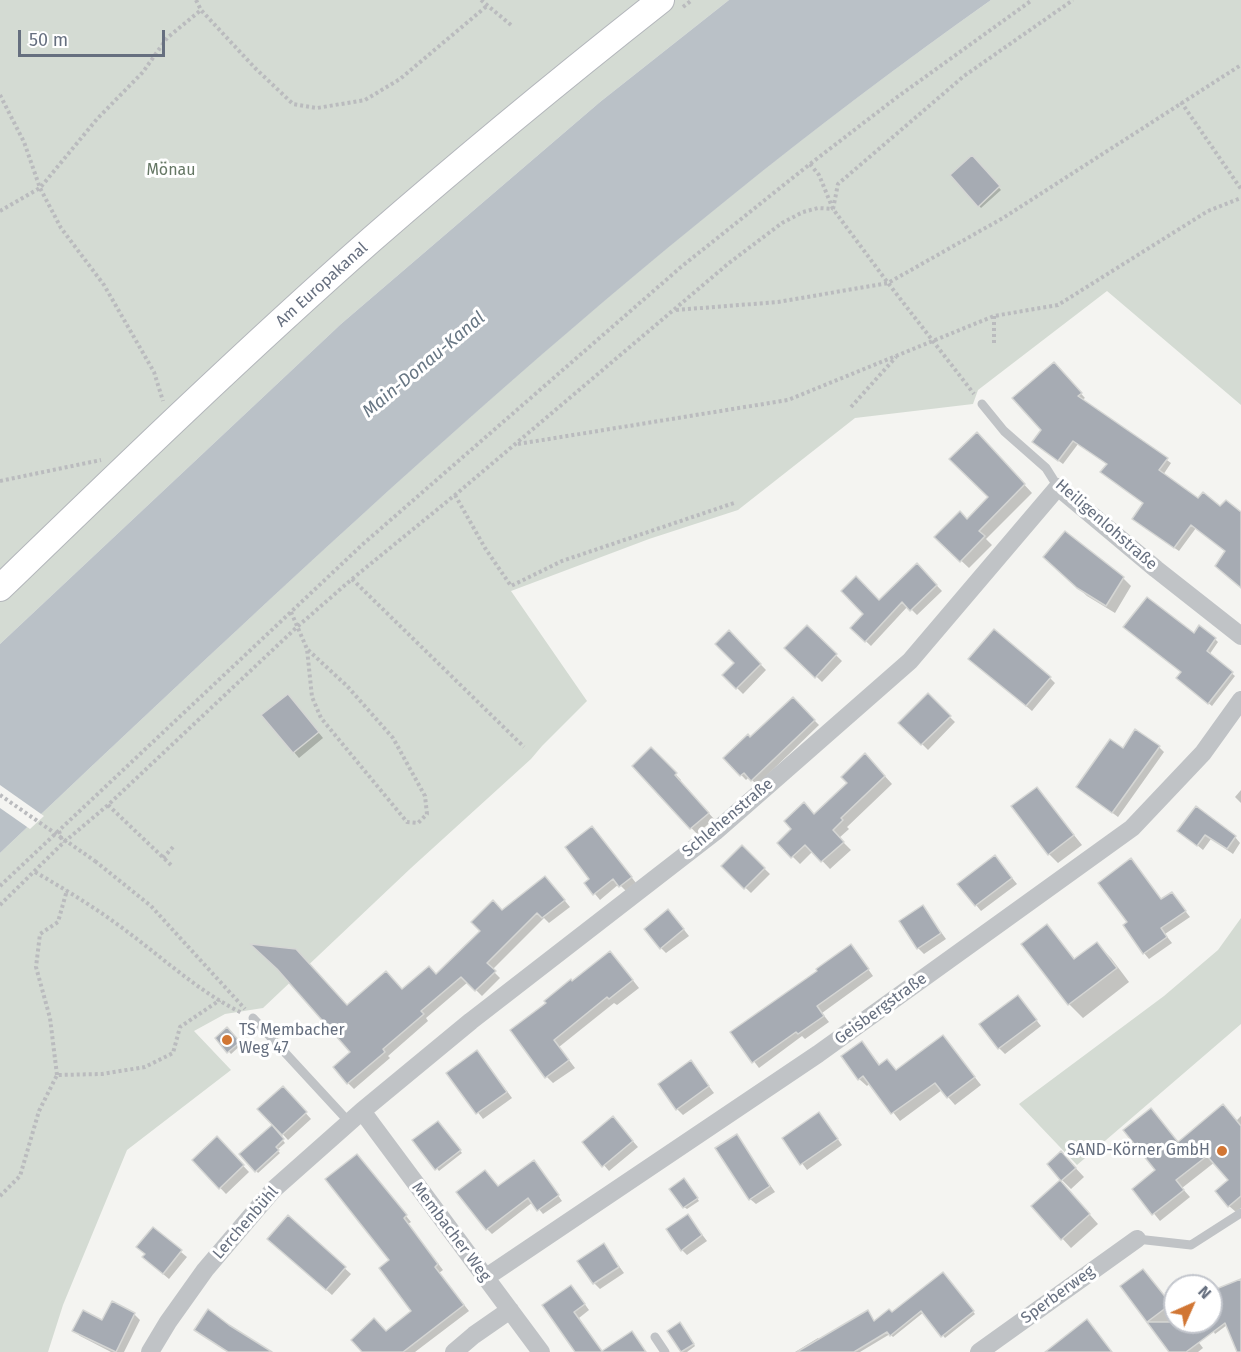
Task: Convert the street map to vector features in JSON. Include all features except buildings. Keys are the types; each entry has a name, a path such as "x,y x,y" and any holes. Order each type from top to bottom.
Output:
{"main road":[{"name":"Am Europakanal","path":"0,588 178,417 371,240 569,73 672,4"}],"street":[{"name":"Heiligenlohstraße","path":"1058,487 1241,636"},
{"name":"Schlehenstraße","path":"355,1117 471,1021 715,832 910,661 1058,487"},
{"name":"Geisbergstraße","path":"485,1278 818,1054 1132,828 1203,753 1241,700"},
{"name":"Membacher Weg","path":"355,1117 485,1278 541,1352"},
{"name":"Lerchenbühl","path":"150,1352 205,1270 274,1189 355,1117"},
{"name":"Sperberweg","path":"979,1352 1137,1239"},
{"path":"454,1352 510,1310"}],"lane":[{"name":"Heiligenlohstraße","path":"982,404 1004,431 1046,468 1058,487"},
{"path":"253,1018 355,1117"},
{"path":"1137,1239 1191,1245 1241,1213"},
{"path":"655,1337 665,1352"}],"path":[{"path":"196,0 201,10 255,68 293,104 318,108 365,100 400,80 488,5"},
{"path":"481,0 511,25"},
{"path":"672,4 692,0"},
{"path":"0,886 363,544 681,267 896,98 1032,0"},
{"path":"833,208 838,184 964,76 1073,0"},
{"path":"0,211 40,188 97,119 143,72 167,38 201,10"},
{"path":"674,311 778,303 888,283 1003,218 1241,65"},
{"path":"0,95 24,142 40,188 61,228 110,294 154,372 164,403"},
{"path":"1181,102 1241,189"},
{"path":"810,164 819,176 833,208 982,404"},
{"path":"516,444 788,400 994,316 1058,305 1208,211 1241,198"},
{"path":"0,905 63,843 108,805 297,627 729,263 782,223 803,212 818,208 833,208"},
{"path":"994,316 994,345"},
{"path":"851,407 896,357"},
{"path":"0,481 105,459"},
{"path":"455,495 485,548 511,586 562,561 734,503"},
{"path":"352,579 524,747"},
{"path":"291,612 307,649 312,698 321,718 406,822 418,823 428,814 425,796 393,738 347,686 307,649"},
{"path":"0,795 95,861 151,906 253,1018"},
{"path":"108,805 172,866"},
{"path":"59,831 63,843"},
{"path":"163,858 173,847"},
{"path":"35,872 67,890 124,929 164,962 220,1000 253,1018"},
{"path":"0,1196 20,1176 39,1111 57,1075 50,1017 36,967 40,934 58,922 67,890"},
{"path":"57,1075 102,1074 145,1067 173,1053 180,1027 220,1000"}],"green space":[{"name":"Mönau","path":"0,0 729,0 600,102 341,324 0,644"},
{"path":"991,0 1241,0 1241,405 1107,291 978,390 973,404 855,418 738,510 649,539 511,591 587,701 531,759 411,868 263,1008 225,1014 194,1031 231,1070 127,1150 63,1305 48,1352 0,1352 0,853 358,518 604,301 730,197 859,96"},
{"path":"1241,918 1241,1024 1077,1165 1019,1104 1164,996 1218,950"}],"water":[{"name":"Main-Donau-Kanal","path":"729,0 991,0 859,96 730,197 604,301 480,408 359,518 0,853 0,644 341,324 600,102"}],"pier":[{"path":"0,785 44,816 30,829 0,808"}],"place":[{"name":"TS Membacher Weg 47","path":"227,1040"},
{"name":"SAND-Körner GmbH","path":"1222,1151"}]}
